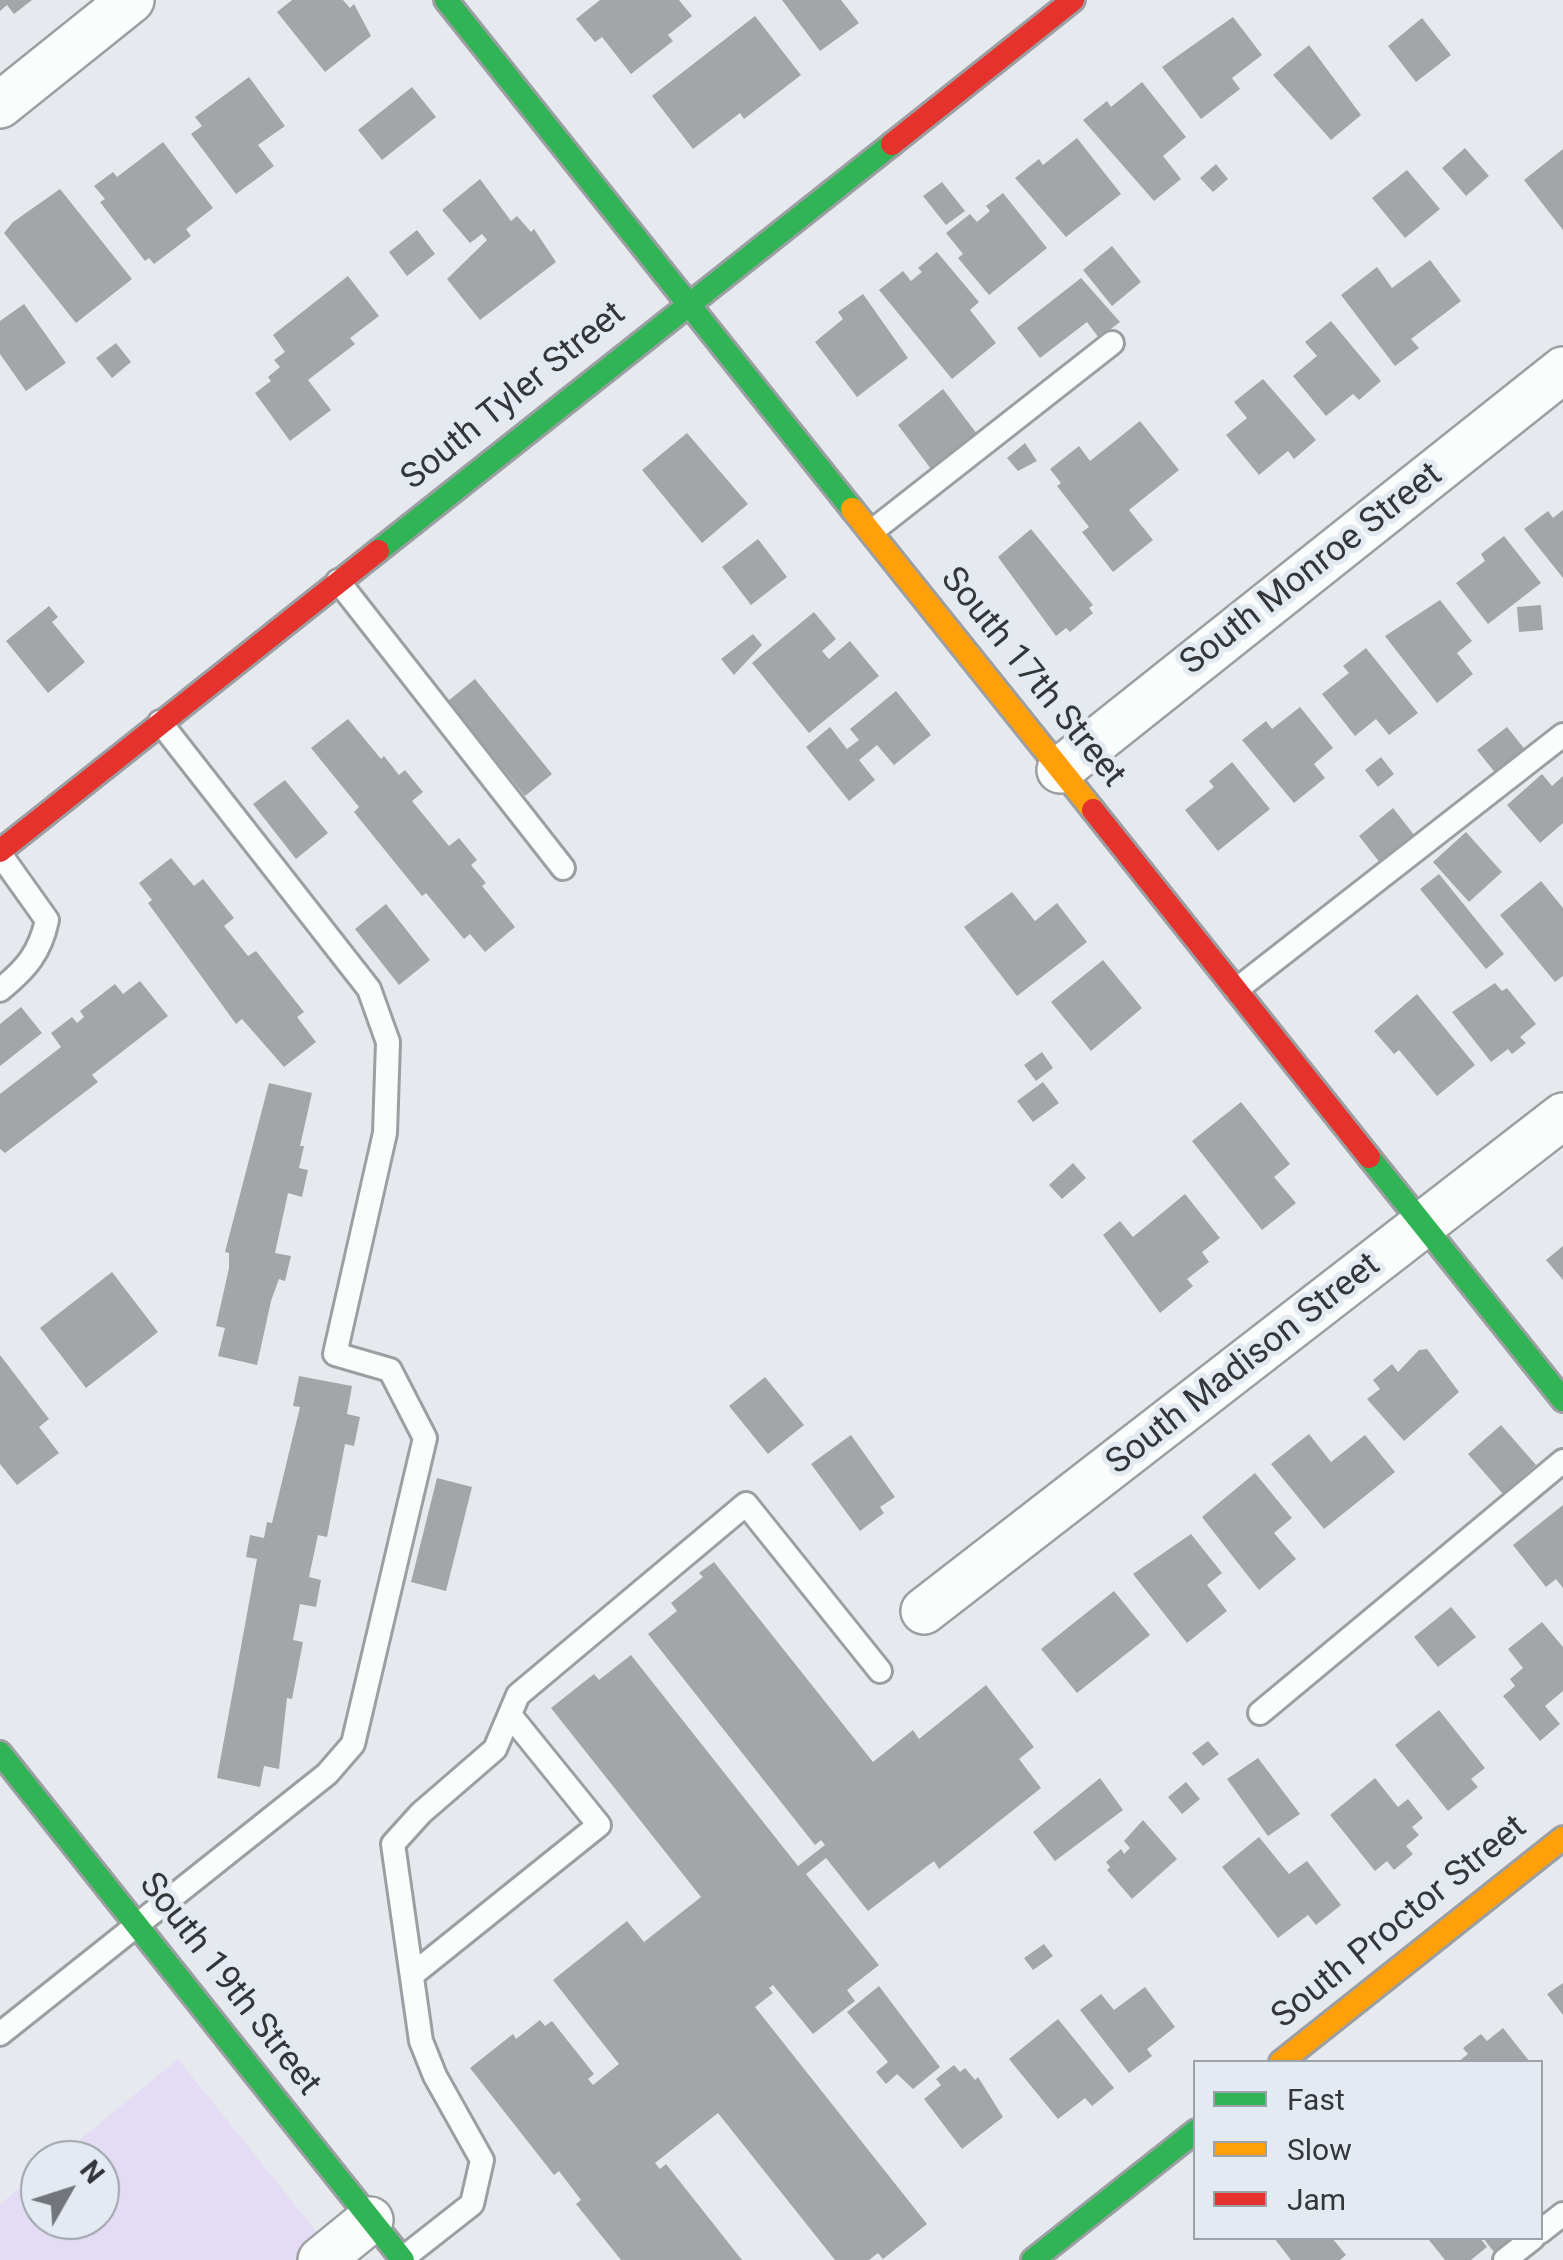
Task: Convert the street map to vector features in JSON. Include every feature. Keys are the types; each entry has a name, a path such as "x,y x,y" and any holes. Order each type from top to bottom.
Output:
{"street":[{"path":"0,105 132,0"},
{"name":"South 17th Street","path":"446,0 1563,1400"},
{"name":"South Tyler Street","path":"0,852 1073,0"},
{"name":"South Monroe Street","path":"1060,770 1563,371"},
{"name":"South Madison Street","path":"924,1611 1563,1116"},
{"name":"South 19th Street","path":"0,1753 403,2259"},
{"name":"South Proctor Street","path":"1284,2060 1563,1838"},
{"path":"1033,2260 1193,2132"},
{"path":"321,2260 370,2220"}],"lane":[{"path":"870,532 1112,344"},
{"path":"338,581 563,868"},
{"path":"0,2034 327,1774 353,1744 425,1438 390,1370 336,1354 385,1134 388,1042 369,989 160,722"},
{"path":"1236,990 1563,735"},
{"path":"0,852 47,920 42,944 34,956 0,990"},
{"path":"1260,1712 1563,1461"},
{"path":"403,2259 472,2204 482,2160 435,2076 421,2041 393,1844 420,1813 495,1749 518,1695 746,1504 880,1671"},
{"path":"412,1974 599,1825 510,1715"},
{"path":"1543,2230 1563,2214"},
{"path":"1505,2260 1531,2240"}],"shaded area":[{"path":"178,2059 339,2260 0,2260 0,2204 20,2188 20,2240 120,2240 120,2140 79,2140"}],"building":[{"path":"0,0 32,0 14,14 7,5 0,11"},
{"path":"292,0 343,0 350,8 354,4 371,36 325,72 277,12"},
{"path":"600,0 679,0 692,16 668,35 673,41 631,74 602,37 595,42 576,19"},
{"path":"782,0 841,0 859,23 820,51"},
{"path":"755,16 801,75 744,119 740,113 693,149 652,96"},
{"path":"1233,17 1262,55 1232,78 1240,89 1201,119 1162,67"},
{"path":"1422,18 1451,55 1416,82 1388,46"},
{"path":"1309,45 1361,115 1331,140 1273,75"},
{"path":"249,77 285,126 258,145 274,166 236,194 191,134 202,126 195,117"},
{"path":"1142,82 1186,137 1163,156 1181,179 1154,201 1083,120 1107,101 1111,107"},
{"path":"412,87 436,117 382,160 358,130"},
{"path":"1077,138 1121,194 1066,237 1015,178 1039,159 1043,165"},
{"path":"163,142 213,208 186,229 191,236 154,264 149,258 145,261 100,202 105,199 94,186 113,172 117,177"},
{"path":"1465,148 1489,176 1466,196 1442,168"},
{"path":"1563,149 1563,230 1524,180"},
{"path":"1216,164 1228,179 1213,192 1200,178"},
{"path":"1407,170 1440,209 1405,238 1372,198"},
{"path":"480,179 511,221 517,216 531,232 534,229 556,262 480,320 447,279 487,240 482,234 470,243 442,210"},
{"path":"942,182 965,211 946,225 923,196"},
{"path":"60,189 132,279 76,323 4,233 13,222"},
{"path":"1003,193 1047,248 989,295 958,258 963,254 946,233 970,214 977,222 990,211 986,206"},
{"path":"417,230 435,254 407,276 389,252"},
{"path":"1112,246 1141,282 1112,306 1083,270"},
{"path":"937,252 979,302 970,310 996,343 952,379 879,290 903,271 911,281 922,272 918,268"},
{"path":"1430,260 1461,301 1411,339 1419,348 1395,366 1341,295 1377,267 1392,288"},
{"path":"348,276 379,316 350,338 355,344 308,380 331,410 290,441 255,393 271,381 268,377 280,367 274,360 285,352 273,335"},
{"path":"1081,278 1120,322 1099,338 1087,322 1040,358 1017,328"},
{"path":"863,294 908,358 857,397 815,342 843,319 838,312"},
{"path":"24,304 66,363 26,391 0,354 0,321"},
{"path":"1331,321 1381,381 1359,400 1353,394 1326,416 1293,376 1317,356 1305,342"},
{"path":"116,343 131,362 112,378 96,358"},
{"path":"1263,379 1316,440 1294,459 1288,451 1259,475 1226,435 1247,418 1234,402"},
{"path":"943,389 977,434 931,469 898,425"},
{"path":"1140,421 1179,470 1129,510 1153,540 1113,572 1082,532 1089,527 1057,486 1061,483 1050,469 1079,446 1090,461"},
{"path":"687,433 748,504 702,543 642,470"},
{"path":"1025,443 1037,461 1018,471 1007,458"},
{"path":"1563,510 1563,578 1524,529 1548,511 1553,518"},
{"path":"1031,529 1093,605 1089,608 1093,613 1070,632 1066,628 1056,636 998,557"},
{"path":"1504,536 1541,583 1488,624 1456,583 1485,561 1481,554"},
{"path":"758,539 787,577 751,605 722,567"},
{"path":"1440,600 1472,641 1457,653 1473,674 1437,703 1385,636"},
{"path":"1541,605 1543,630 1519,632 1517,607"},
{"path":"49,606 58,617 52,622 85,662 48,693 6,641"},
{"path":"814,612 836,639 822,651 829,659 850,641 879,676 809,733 752,663"},
{"path":"753,634 762,645 734,675 721,659"},
{"path":"1366,648 1418,713 1389,735 1376,719 1355,736 1322,694 1349,673 1343,666"},
{"path":"475,679 552,774 525,796 448,701"},
{"path":"896,691 931,735 894,765 877,745 859,760 875,780 849,801 806,747 830,727 847,749 859,740 850,729"},
{"path":"1300,707 1333,748 1314,764 1325,778 1294,803 1242,740 1266,721 1272,729"},
{"path":"348,719 381,759 384,756 399,775 405,770 423,792 412,801 449,846 459,838 477,860 471,865 486,883 482,886 515,927 485,952 470,934 464,939 426,893 422,896 354,812 359,807 311,748"},
{"path":"1507,727 1527,752 1497,775 1477,750"},
{"path":"1381,757 1394,774 1378,787 1365,770"},
{"path":"1232,762 1270,809 1218,851 1185,810 1214,787 1209,781"},
{"path":"1542,774 1552,786 1563,776 1563,823 1540,843 1507,805"},
{"path":"285,780 328,833 296,859 253,804"},
{"path":"1393,808 1418,840 1384,868 1359,836"},
{"path":"1466,832 1502,872 1469,902 1433,862"},
{"path":"171,858 194,886 203,879 234,918 224,926 248,956 256,951 304,1012 297,1017 316,1042 284,1067 242,1019 236,1024 148,903 152,900 139,883"},
{"path":"1439,874 1504,954 1486,969 1420,889"},
{"path":"1541,881 1563,908 1563,976 1555,982 1500,915"},
{"path":"1012,892 1035,921 1057,903 1087,942 1017,996 964,927"},
{"path":"386,904 430,960 399,985 355,929"},
{"path":"1103,960 1142,1008 1091,1051 1051,1002"},
{"path":"140,981 168,1016 92,1075 98,1082 5,1153 0,1149 0,1094 61,1047 51,1033 72,1017 77,1023 84,1017 80,1011 115,984 123,994"},
{"path":"1495,983 1502,991 1507,988 1536,1024 1520,1037 1526,1043 1512,1054 1508,1049 1491,1062 1452,1012"},
{"path":"1417,994 1475,1065 1437,1096 1399,1050 1394,1054 1374,1031"},
{"path":"21,1007 42,1033 0,1066 0,1024"},
{"path":"1042,1052 1053,1068 1036,1081 1024,1065"},
{"path":"1043,1082 1059,1103 1033,1122 1017,1101"},
{"path":"269,1083 312,1093 300,1146 304,1146 299,1168 308,1170 302,1197 288,1193 275,1253 291,1256 285,1281 279,1279 271,1301 257,1365 218,1356 225,1328 216,1326 229,1268 229,1253 225,1252"},
{"path":"1241,1102 1290,1164 1274,1177 1296,1203 1262,1230 1192,1141"},
{"path":"1073,1163 1086,1178 1062,1199 1049,1185"},
{"path":"1185,1194 1220,1238 1202,1252 1209,1262 1187,1279 1193,1286 1160,1313 1103,1235 1120,1221 1133,1237"},
{"path":"1563,1246 1563,1280 1546,1260"},
{"path":"112,1272 158,1332 86,1388 40,1328"},
{"path":"1427,1349 1459,1392 1404,1441 1367,1399 1380,1389 1373,1380 1392,1364 1398,1372 1419,1350"},
{"path":"0,1355 49,1419 39,1427 59,1453 17,1485 0,1464"},
{"path":"299,1376 352,1386 347,1414 360,1417 354,1446 345,1444 327,1537 318,1535 309,1577 321,1580 316,1607 300,1604 293,1640 303,1642 292,1699 287,1698 279,1769 264,1766 260,1787 217,1778 257,1559 246,1557 250,1535 264,1538 267,1522 272,1523 300,1407 293,1406"},
{"path":"765,1377 804,1425 768,1454 729,1406"},
{"path":"1501,1425 1536,1465 1503,1494 1468,1454"},
{"path":"1309,1434 1331,1462 1365,1435 1395,1472 1324,1529 1271,1464"},
{"path":"851,1435 895,1497 880,1507 884,1513 860,1531 811,1464"},
{"path":"1255,1473 1292,1518 1274,1533 1296,1559 1259,1590 1202,1517"},
{"path":"437,1478 472,1487 446,1591 411,1582"},
{"path":"1563,1505 1563,1588 1556,1579 1546,1587 1513,1545"},
{"path":"1191,1534 1222,1573 1207,1585 1227,1611 1187,1643 1133,1574"},
{"path":"714,1562 873,1762 913,1730 919,1739 986,1685 1034,1747 1019,1759 1041,1788 939,1869 934,1861 868,1911 826,1858 806,1874 879,1965 847,1990 855,2001 813,2034 773,1985 769,1988 773,1993 755,2007 927,2224 883,2259 878,2253 869,2260 835,2260 718,2113 655,2163 660,2169 666,2164 742,2260 621,2260 576,2204 581,2200 559,2171 554,2175 470,2068 513,2034 516,2039 540,2020 545,2026 552,2021 594,2074 588,2079 593,2085 619,2064 553,1980 627,1921 644,1942 701,1897 551,1708 594,1674 599,1680 631,1655 798,1866 825,1845 821,1840 815,1845 648,1634 677,1611 671,1603 703,1577 699,1573"},
{"path":"1114,1591 1150,1635 1077,1693 1041,1649"},
{"path":"1451,1607 1476,1637 1438,1667 1414,1637"},
{"path":"1542,1622 1563,1647 1563,1691 1545,1706 1560,1724 1540,1741 1503,1696 1515,1686 1510,1679 1523,1668 1508,1649"},
{"path":"1439,1710 1485,1768 1471,1779 1478,1787 1448,1811 1395,1745"},
{"path":"1208,1741 1219,1754 1203,1766 1192,1753"},
{"path":"1258,1758 1300,1814 1268,1836 1227,1779"},
{"path":"1100,1778 1123,1810 1055,1861 1033,1832"},
{"path":"1375,1778 1398,1807 1408,1799 1423,1818 1412,1827 1419,1835 1406,1846 1413,1854 1394,1870 1387,1861 1375,1871 1330,1815"},
{"path":"1186,1782 1200,1799 1182,1814 1168,1797"},
{"path":"1143,1820 1177,1859 1132,1899 1107,1870 1110,1867 1106,1862 1121,1849 1124,1854 1130,1848 1124,1841"},
{"path":"1259,1837 1289,1874 1307,1861 1341,1905 1316,1925 1308,1915 1278,1938 1222,1867"},
{"path":"1044,1944 1053,1956 1033,1970 1024,1958"},
{"path":"1563,1983 1563,2015 1547,1994"},
{"path":"879,1986 940,2067 913,2089 897,2074 886,2084 876,2072 888,2062 847,2012"},
{"path":"1145,1987 1175,2027 1147,2049 1152,2056 1129,2073 1080,2010 1101,1994 1114,2010"},
{"path":"1058,2019 1114,2088 1092,2106 1085,2098 1058,2119 1009,2059"},
{"path":"1503,2028 1528,2060 1460,2060 1468,2054 1463,2048 1481,2034 1487,2041"},
{"path":"954,2065 960,2072 965,2068 975,2080 978,2077 1003,2117 962,2149 924,2099 941,2085 936,2079"},
{"path":"1276,2240 1334,2240 1346,2255 1340,2260 1291,2260"},
{"path":"1429,2240 1482,2240 1487,2247 1471,2260 1445,2260"},
{"path":"1485,2240 1510,2240 1494,2252"}],"traffic: fast":[{"path":"446,0 852,509"},
{"path":"378,551 892,144"},
{"path":"1369,1157 1563,1400"},
{"path":"0,1753 403,2260"},
{"path":"1033,2260 1193,2133"}],"traffic: slow":[{"path":"852,509 1093,810"},
{"path":"1284,2060 1563,1838"}],"traffic: jam":[{"path":"892,144 1073,0"},
{"path":"0,851 378,551"},
{"path":"1093,810 1369,1157"}]}
